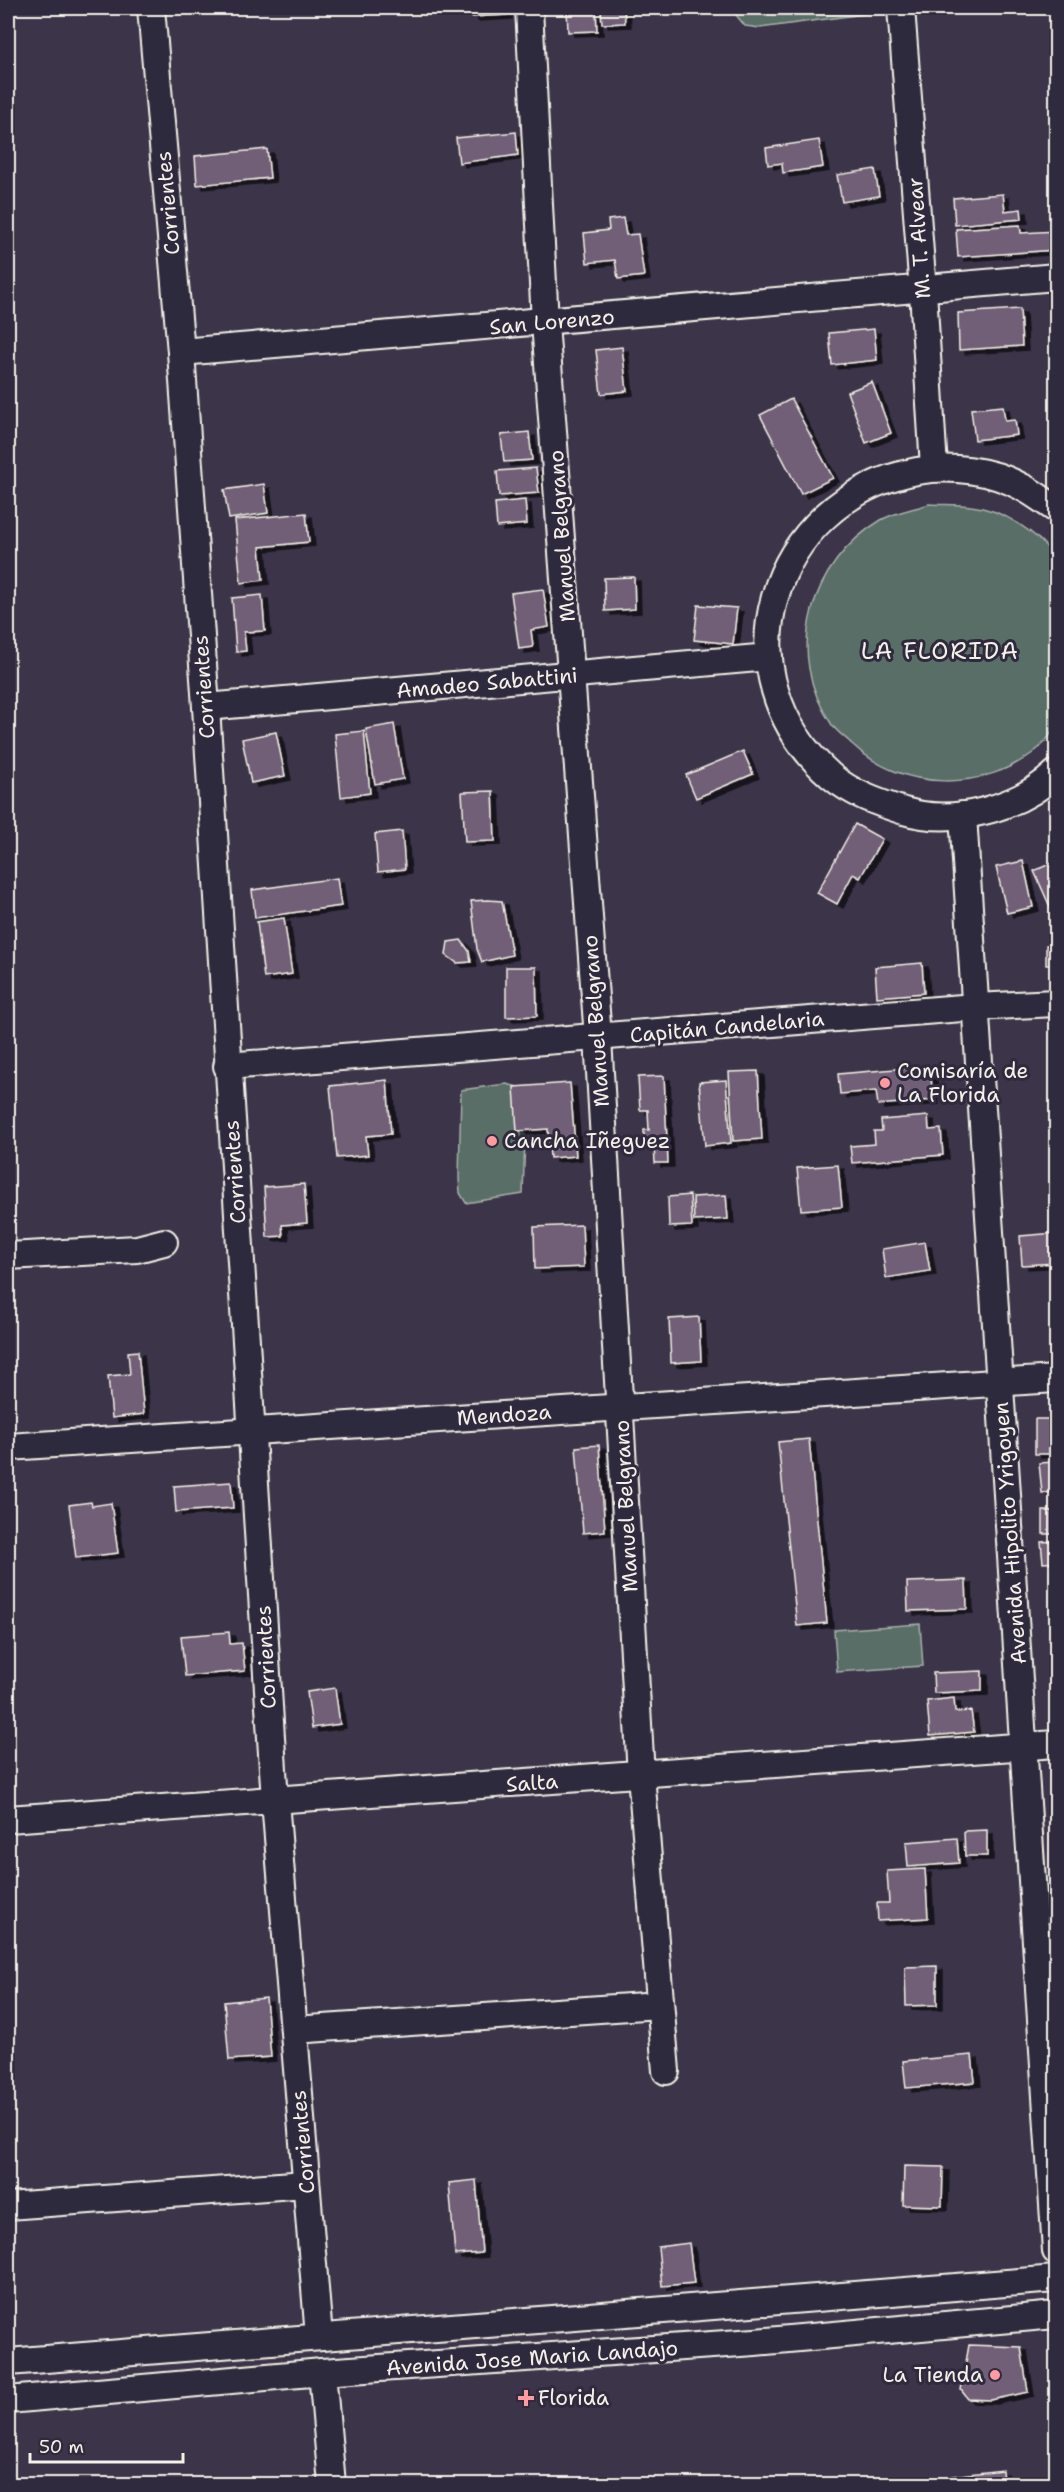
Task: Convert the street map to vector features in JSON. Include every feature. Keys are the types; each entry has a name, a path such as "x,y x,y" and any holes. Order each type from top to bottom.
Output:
{"street":[{"name":"Corrientes","path":"151,8 181,352 206,707 275,1801 319,2337"},
{"name":"Manuel Belgrano","path":"529,8 545,323 598,1038 641,1775 666,2071"},
{"name":"M. T. Alvear","path":"901,8 924,291 934,468"},
{"name":"San Lorenzo","path":"181,352 924,291 1056,277"},
{"path":"1056,509 1021,486 978,471 934,468 888,477 846,497 811,528 786,567 771,611 769,657 779,702 801,743 832,777 872,801 916,814 963,815 1006,804 1046,783 1056,773"},
{"name":"Amadeo Sabattini","path":"206,707 769,657"},
{"name":"Avenida Hipolito Yrigoyen","path":"963,815 1056,2252"},
{"name":"Capitán Candelaria","path":"227,1066 975,1007 1056,1003"},
{"path":"8,1256 137,1249 164,1242"},
{"name":"Mendoza","path":"8,1447 1056,1379"},
{"name":"Salta","path":"8,1819 1056,1744"},
{"path":"294,2030 659,2005"},
{"path":"8,2206 306,2184"},
{"name":"Avenida Jose Maria Landajo","path":"8,2362 1056,2279"},
{"name":"Avenida Jose Maria Landajo","path":"8,2400 322,2372 755,2342 1056,2315"},
{"path":"322,2372 332,2484"}],"green space":[{"path":"736,8 872,8 871,13 760,28 745,26 736,15"},
{"path":"929,504 983,508 1007,517 1040,540 1056,559 1056,726 1042,746 1018,763 994,773 969,779 944,781 919,778 895,771 872,760 832,725 817,697 809,669 807,640 812,612 821,585 837,560 856,538 881,520"},
{"name":"Cancha Iñeguez","path":"506,1084 519,1087 525,1137 523,1194 466,1203 460,1193 459,1178 461,1090"},
{"path":"920,1624 923,1666 837,1672 834,1630"}],"building":[{"path":"471,8 506,8 506,15 472,17"},
{"path":"567,8 596,8 597,31 568,32"},
{"path":"601,8 624,8 625,23 602,24"},
{"path":"516,132 518,155 459,163 456,138"},
{"path":"819,140 823,167 783,173 782,163 768,165 766,148"},
{"path":"267,149 270,178 197,185 195,156"},
{"path":"875,169 879,196 842,202 837,175"},
{"path":"1003,194 1005,211 1021,209 1022,219 955,225 953,198"},
{"path":"623,218 626,235 638,234 644,276 618,279 615,260 587,263 584,233 609,230 608,220"},
{"path":"1020,225 1021,233 1056,231 1056,250 958,257 956,229"},
{"path":"1020,309 1022,346 959,350 958,313"},
{"path":"874,329 877,360 832,365 829,333"},
{"path":"622,347 627,391 601,394 596,350"},
{"path":"872,382 891,433 866,443 847,392"},
{"path":"791,399 833,478 801,494 760,415"},
{"path":"1003,406 1005,421 1015,420 1017,435 975,440 971,409"},
{"path":"529,432 532,460 504,462 501,435"},
{"path":"536,468 539,493 499,496 497,471"},
{"path":"264,484 268,513 229,519 224,490"},
{"path":"525,500 527,524 497,527 495,503"},
{"path":"306,513 309,542 260,547 263,580 241,583 235,520"},
{"path":"634,577 635,609 605,611 604,578"},
{"path":"543,589 549,627 531,630 533,647 519,649 511,593"},
{"path":"262,595 265,631 244,632 246,651 236,652 232,598"},
{"path":"698,605 737,608 733,644 694,640"},
{"path":"394,724 403,779 375,784 366,729"},
{"path":"364,731 370,793 341,797 335,734"},
{"path":"276,732 285,776 251,783 242,739"},
{"path":"743,751 753,774 696,798 686,775"},
{"path":"493,791 495,841 465,842 462,792"},
{"path":"855,824 882,839 860,878 853,874 837,904 817,893"},
{"path":"402,831 405,869 378,872 375,834"},
{"path":"1023,861 1033,907 1007,913 996,867"},
{"path":"1056,861 1056,920 1034,871"},
{"path":"337,878 341,906 255,918 252,890"},
{"path":"471,901 502,901 512,955 482,962 477,949"},
{"path":"284,918 292,974 264,978 257,922"},
{"path":"461,940 469,951 471,962 457,963 446,955 448,942"},
{"path":"1046,945 1056,945 1056,965 1046,965"},
{"path":"922,963 924,993 877,997 875,967"},
{"path":"506,967 536,967 537,1016 506,1017"},
{"name":"Comisaría de La Florida","path":"930,1066 933,1100 878,1105 876,1091 840,1094 838,1074"},
{"path":"758,1071 762,1139 733,1141 729,1072"},
{"path":"664,1076 668,1163 655,1163 654,1144 644,1145 644,1130 649,1130 648,1110 640,1110 638,1077"},
{"path":"387,1080 391,1134 366,1136 368,1155 337,1158 330,1086"},
{"path":"726,1080 731,1143 705,1146 699,1082"},
{"path":"570,1083 576,1156 550,1158 548,1129 517,1131 514,1087"},
{"path":"928,1116 929,1130 941,1129 943,1155 852,1163 850,1146 875,1144 874,1131 882,1131 881,1120"},
{"path":"838,1165 842,1207 801,1210 797,1168"},
{"path":"304,1184 307,1223 282,1225 283,1236 267,1237 264,1187"},
{"path":"690,1195 692,1226 669,1227 668,1197"},
{"path":"726,1195 728,1219 694,1221 693,1197"},
{"path":"582,1225 584,1267 535,1269 534,1227"},
{"path":"1056,1233 1056,1263 1022,1265 1020,1236"},
{"path":"925,1242 930,1271 886,1278 882,1249"},
{"path":"699,1317 701,1361 671,1363 669,1319"},
{"path":"138,1351 144,1414 112,1418 108,1376 130,1374 128,1352"},
{"path":"1035,1419 1056,1419 1056,1454 1035,1454"},
{"path":"809,1439 827,1623 797,1626 778,1442"},
{"path":"599,1445 605,1531 583,1533 576,1447"},
{"path":"1056,1462 1056,1492 1042,1493 1039,1463"},
{"path":"231,1482 233,1508 176,1512 174,1486"},
{"path":"91,1502 92,1506 111,1503 118,1553 76,1558 69,1505"},
{"path":"1043,1511 1056,1511 1056,1534 1043,1534"},
{"path":"1056,1541 1056,1562 1043,1563 1041,1542"},
{"path":"966,1580 967,1609 908,1611 907,1582"},
{"path":"229,1632 230,1644 242,1643 245,1671 185,1676 181,1636"},
{"path":"982,1671 982,1691 934,1693 933,1673"},
{"path":"335,1688 340,1724 312,1728 307,1692"},
{"path":"954,1698 955,1712 971,1711 974,1732 930,1736 927,1701"},
{"path":"987,1830 987,1856 965,1856 964,1831"},
{"path":"957,1838 959,1863 908,1867 906,1842"},
{"path":"925,1869 928,1918 878,1921 877,1903 889,1903 887,1871"},
{"path":"937,1966 937,2005 906,2006 905,1967"},
{"path":"266,1998 271,2057 229,2060 224,2002"},
{"path":"972,2055 975,2082 906,2088 903,2061"},
{"path":"904,2166 943,2167 942,2206 903,2205"},
{"path":"476,2180 482,2253 455,2255 449,2183"},
{"path":"689,2243 694,2283 662,2286 658,2247"},
{"name":"La Tienda","path":"969,2345 1021,2347 1028,2392 991,2400 968,2399 961,2390"},
{"path":"1002,2470 1003,2484 953,2484 952,2476"}],"place":[{"name":"Comisaría de La Florida","path":"885,1083"},
{"name":"Cancha Iñeguez","path":"492,1141"},
{"name":"La Tienda","path":"995,2375"},
{"name":"Florida","path":"526,2398"}],"district":[{"name":"LA FLORIDA","path":"940,651"}]}
